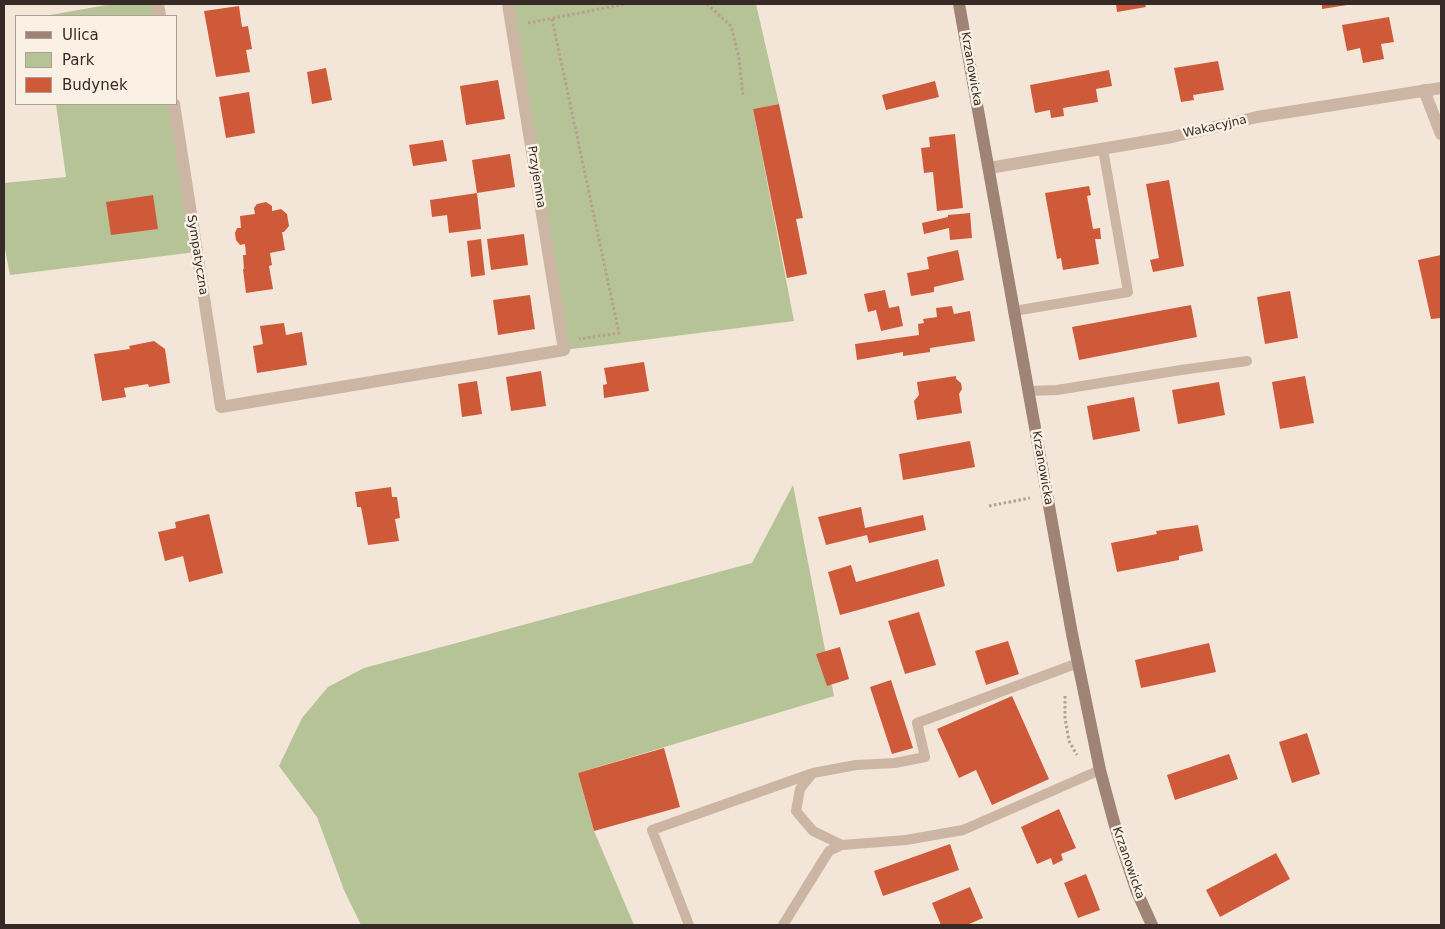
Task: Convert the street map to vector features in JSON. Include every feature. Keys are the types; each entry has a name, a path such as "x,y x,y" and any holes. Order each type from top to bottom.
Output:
{"street":[{"name":"Przyjemna","path":"508,4 563,346"},
{"name":"Krzanowicka","path":"958,4 1078,663 1100,770 1115,826 1134,884 1152,925"},
{"name":"Wakacyjna","path":"989,168 1172,137 1257,117 1441,88"},
{"path":"1424,90 1441,134"},
{"name":"Sympatyczna","path":"174,105 221,407 563,346"}],"lane":[{"path":"1014,312 1128,292 1104,148"},
{"path":"1028,391 1057,390 1247,361"},
{"path":"690,925 652,830 813,773 856,764 895,762 925,757 917,723 1078,663"},
{"path":"783,925 830,851 842,845 906,840 963,830 1100,770"},
{"path":"813,773 800,789 796,811 813,831 842,845"}],"path":[{"path":"512,27 625,4"},
{"path":"708,4 731,26 739,58 743,96"},
{"path":"552,18 619,333 563,346"},
{"path":"989,506 1030,498"}],"green space":[{"path":"112,4 158,4 160,15 51,15"},
{"path":"508,4 756,4 779,104 753,109 794,321 564,350"},
{"path":"56,105 174,105 196,252 10,275 4,244 4,183 66,177"},
{"path":"793,485 834,696 578,773 594,831 634,925 361,925 344,890 317,817 279,766 302,718 328,687 364,668 752,563"}],"building":[{"path":"1116,4 1145,4 1146,7 1117,12"},
{"path":"1322,4 1346,4 1347,5 1322,9"},
{"path":"239,6 242,27 248,26 252,49 246,50 250,72 216,77 204,11"},
{"path":"1389,17 1394,42 1381,44 1384,59 1363,63 1360,48 1347,51 1342,25"},
{"path":"1218,61 1224,90 1193,95 1194,100 1181,102 1174,68"},
{"path":"326,68 332,100 312,104 307,72"},
{"path":"1109,70 1112,86 1096,89 1098,102 1063,108 1064,116 1051,118 1050,110 1035,113 1030,85"},
{"path":"498,80 505,119 466,125 460,86"},
{"path":"935,81 939,97 886,110 882,95"},
{"path":"249,92 255,133 226,138 219,97"},
{"path":"779,104 803,218 796,219 807,274 787,278 753,109"},
{"path":"955,134 963,208 937,211 933,172 924,173 921,148 930,147 929,137"},
{"path":"443,140 447,161 413,166 409,145"},
{"path":"510,154 515,187 477,193 472,160"},
{"path":"1169,180 1184,266 1153,272 1150,260 1159,258 1146,184"},
{"path":"1089,186 1091,195 1087,196 1093,229 1100,228 1101,239 1095,239 1099,264 1063,270 1061,258 1057,259 1045,193"},
{"path":"477,193 481,229 449,233 447,215 432,217 430,200"},
{"path":"153,195 158,229 111,235 106,202"},
{"path":"266,202 272,206 272,211 281,209 287,214 289,226 282,232 285,250 270,253 272,265 269,266 273,289 246,293 243,269 243,255 246,255 245,244 240,245 236,240 235,233 237,228 241,228 240,216 255,214 254,208 257,204"},
{"path":"970,213 972,238 950,240 949,228 924,234 922,223 948,217 948,215"},
{"path":"524,234 528,265 491,270 487,239"},
{"path":"481,239 485,275 471,277 467,241"},
{"path":"958,250 964,280 934,287 934,292 911,296 907,273 929,269 927,257"},
{"path":"1441,255 1441,318 1431,319 1418,260"},
{"path":"885,290 889,308 899,306 903,326 881,331 876,310 868,312 864,294"},
{"path":"1290,291 1298,338 1265,344 1257,297"},
{"path":"530,295 535,329 498,335 493,300"},
{"path":"1191,305 1197,337 1079,360 1072,327"},
{"path":"952,306 954,314 970,311 975,341 930,348 930,352 903,356 903,352 857,360 855,344 919,335 918,324 924,323 923,319 937,317 936,308"},
{"path":"284,323 286,335 302,332 307,365 257,373 253,346 263,344 260,326"},
{"path":"154,341 165,349 170,383 149,387 148,384 124,388 126,397 102,401 94,354 130,349 129,346"},
{"path":"644,362 649,391 604,398 603,385 607,384 604,368"},
{"path":"541,371 546,406 511,411 506,377"},
{"path":"956,376 956,379 961,383 962,389 959,394 962,413 917,420 914,401 919,395 917,382"},
{"path":"1305,376 1314,423 1280,429 1272,382"},
{"path":"477,381 482,414 462,417 458,384"},
{"path":"1219,382 1225,415 1178,424 1172,390"},
{"path":"1134,397 1140,431 1093,440 1087,406"},
{"path":"970,441 975,467 903,480 899,454"},
{"path":"391,487 392,497 397,497 400,518 395,519 399,541 368,545 361,507 357,507 355,492"},
{"path":"861,507 865,528 923,515 926,530 869,543 867,535 826,545 818,517"},
{"path":"209,514 223,573 189,582 183,556 165,561 158,532 176,528 175,522"},
{"path":"1198,525 1203,551 1179,556 1179,560 1117,572 1111,543 1157,534 1156,531"},
{"path":"938,559 945,586 840,615 828,572 851,565 856,582"},
{"path":"919,612 936,665 905,674 888,621"},
{"path":"1008,641 1019,674 986,685 975,651"},
{"path":"1209,643 1216,672 1141,688 1135,660"},
{"path":"840,647 849,679 827,686 816,654"},
{"path":"891,680 913,748 892,754 870,687"},
{"path":"1012,696 1049,779 992,805 976,770 959,778 937,729"},
{"path":"1307,733 1320,774 1292,783 1279,742"},
{"path":"664,748 680,807 594,831 578,773"},
{"path":"1229,754 1238,779 1175,800 1167,775"},
{"path":"1059,809 1076,848 1061,854 1063,860 1053,865 1051,858 1037,864 1021,827"},
{"path":"950,844 959,870 883,896 874,871"},
{"path":"1276,853 1290,879 1220,917 1206,890"},
{"path":"1086,874 1100,910 1078,918 1064,883"},
{"path":"970,887 983,918 967,925 941,925 932,903"}]}
